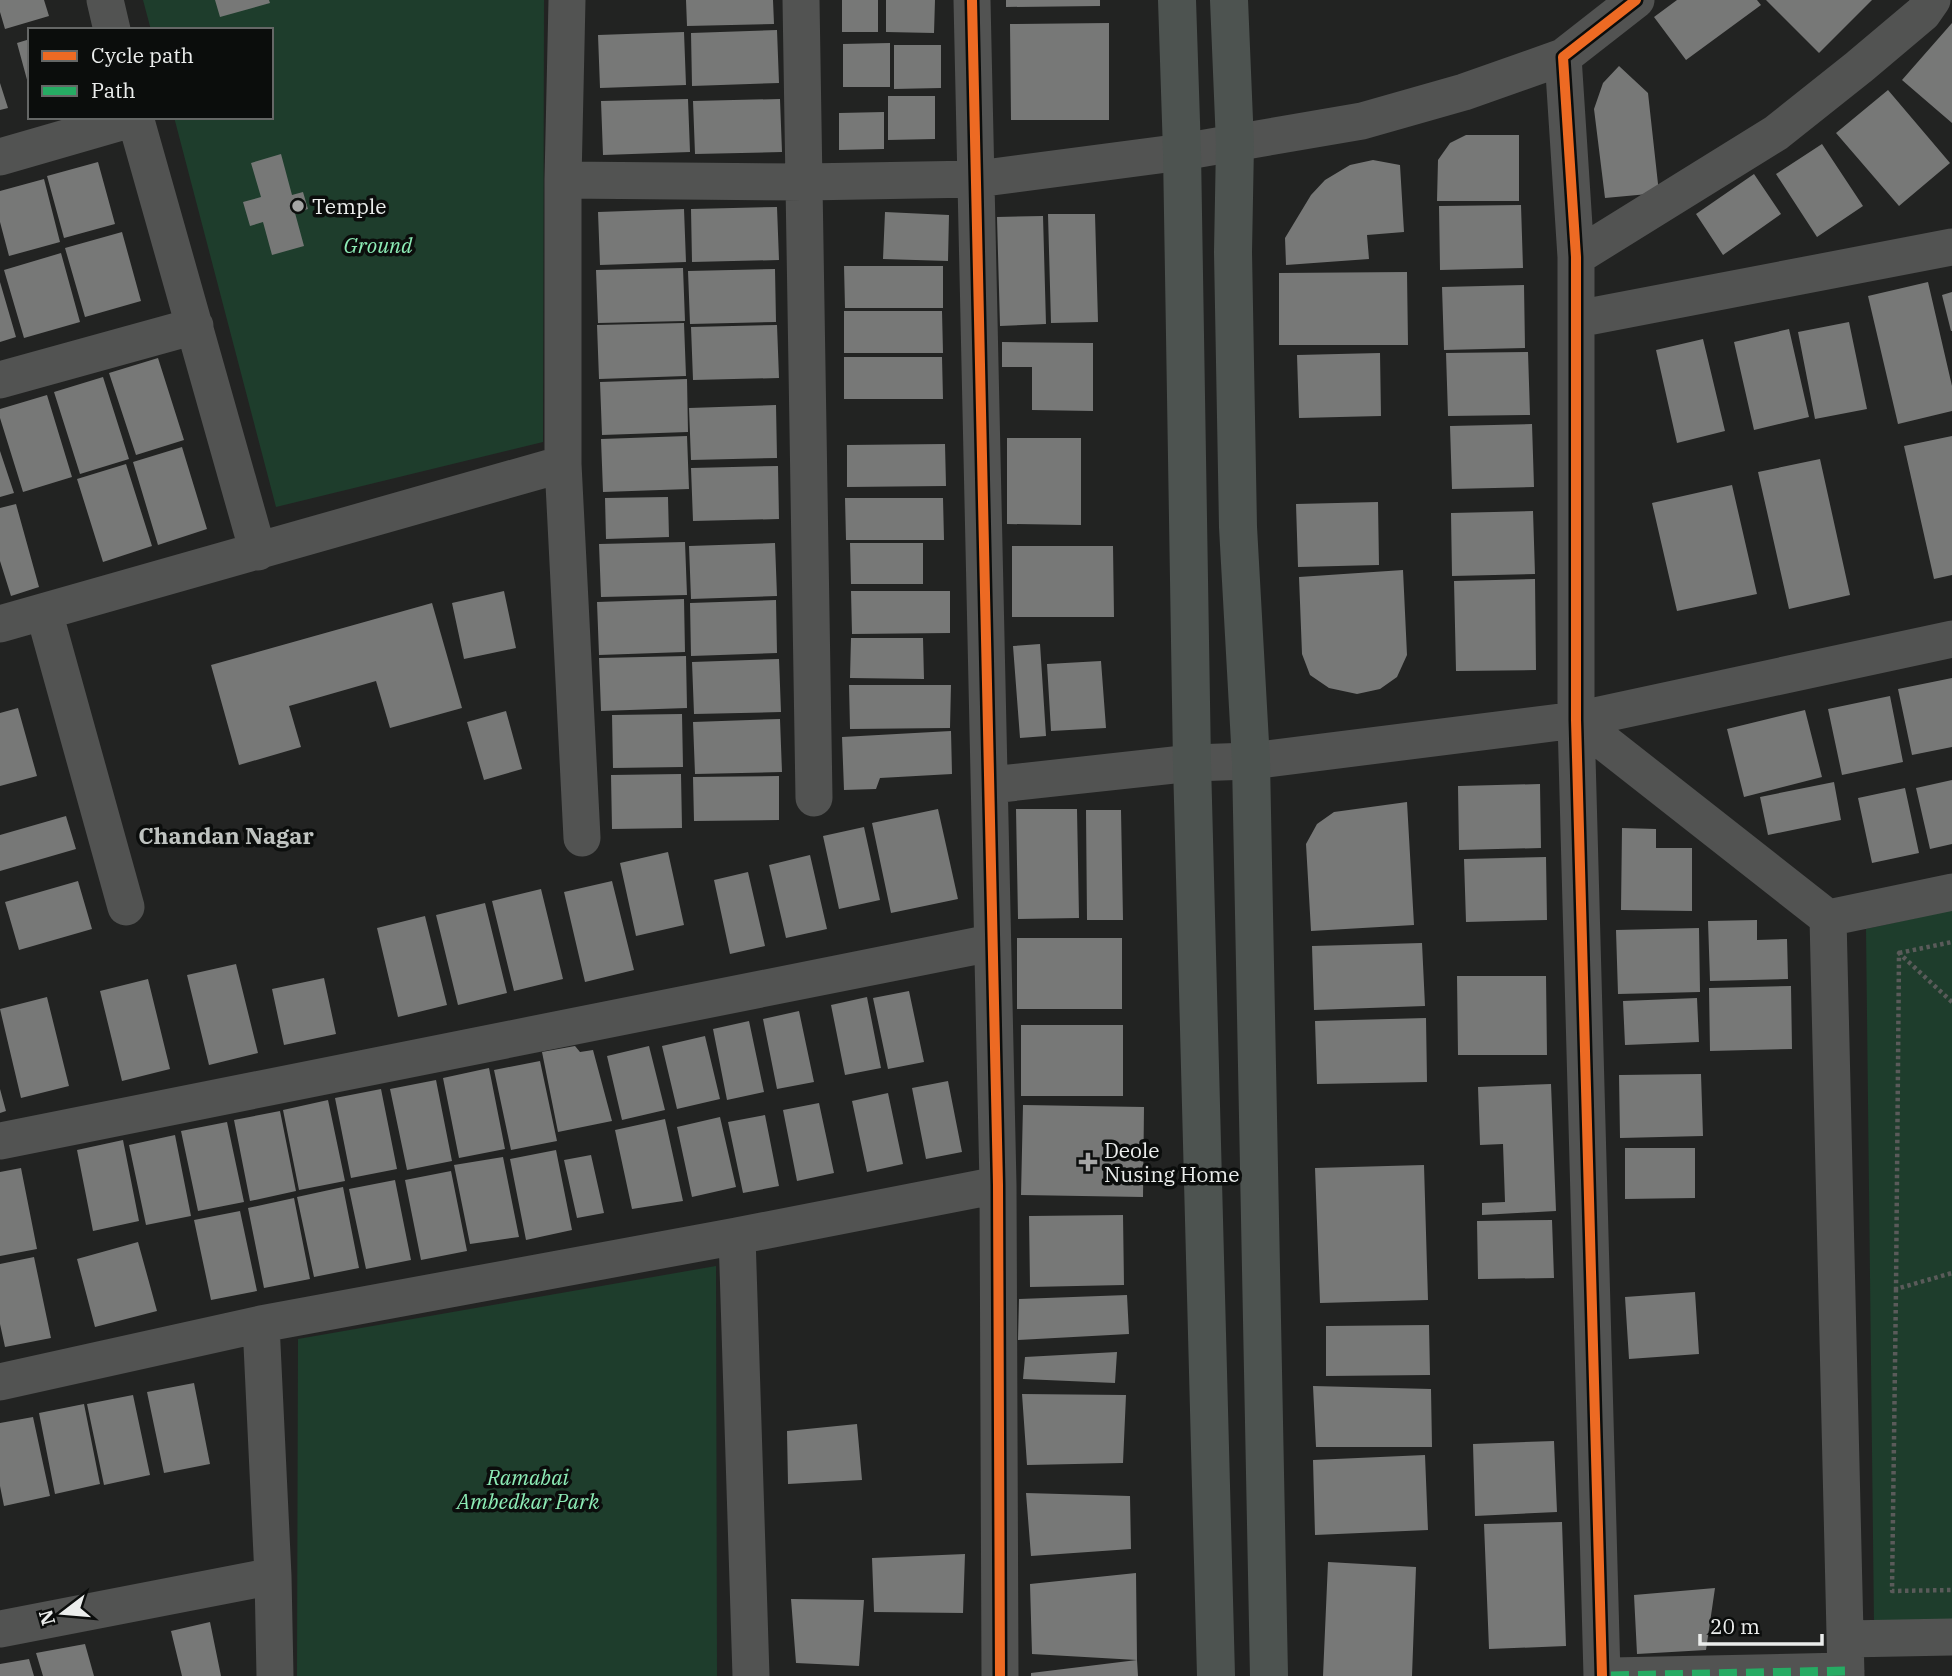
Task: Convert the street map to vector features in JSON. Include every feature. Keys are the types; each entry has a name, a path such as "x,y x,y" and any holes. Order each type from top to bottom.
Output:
{"main road":[{"path":"1177,0 1192,763 1216,1676"},
{"path":"1229,0 1235,144 1233,252 1238,527 1251,761 1269,1676"}],"street":[{"path":"105,0 112,28"},
{"path":"567,0 563,180 563,464 582,838"},
{"path":"801,0 814,798"},
{"path":"972,0 998,1185 1000,1676"},
{"path":"563,180 805,182 977,179 1235,144 1362,121 1464,92 1563,57 1636,0"},
{"path":"1576,257 1776,133 1923,13 1932,0"},
{"path":"1563,57 1576,257 1576,720 1602,1676"},
{"path":"0,157 132,119"},
{"path":"135,119 258,552"},
{"path":"1577,319 1952,247"},
{"path":"0,380 195,326"},
{"path":"0,624 563,464"},
{"path":"44,612 126,907"},
{"path":"991,785 1192,763 1251,761 1576,720 1952,639"},
{"path":"1576,720 1828,918 1952,892"},
{"path":"1828,918 1846,1662"},
{"path":"0,1141 991,943"},
{"path":"0,1382 261,1324 998,1185"},
{"path":"737,1236 751,1676"},
{"path":"261,1324 275,1676"},
{"path":"0,1629 273,1576"},
{"path":"1611,1676 1846,1662 1952,1637"}],"path":[{"path":"1899,953 1952,942"},
{"path":"1899,953 1952,1002"},
{"path":"1899,953 1892,1591 1952,1590"},
{"path":"1896,1289 1952,1273"}],"green space":[{"name":"Ground","path":"143,0 544,0 543,442 276,507 175,119 273,119 273,28 150,28"},
{"path":"1952,910 1952,1624 1874,1625 1866,929"},
{"name":"Ramabai Ambedkar Park","path":"716,1266 717,1676 297,1676 298,1339"}],"building":[{"path":"0,0 44,0 49,16 5,29"},
{"path":"215,0 269,0 270,3 220,17"},
{"path":"686,0 773,0 774,24 687,26"},
{"path":"842,0 878,0 878,32 842,32"},
{"path":"886,0 935,0 934,33 886,32"},
{"path":"1006,0 1100,0 1100,6 1006,7"},
{"path":"1677,0 1757,0 1761,5 1686,60 1654,17"},
{"path":"1766,0 1872,0 1819,53"},
{"path":"1109,23 1109,120 1011,120 1010,24"},
{"path":"1952,23 1952,123 1902,80"},
{"path":"777,30 779,83 692,86 691,33"},
{"path":"684,32 686,85 600,88 598,35"},
{"path":"28,40 28,83 17,43"},
{"path":"890,43 890,87 843,87 843,44"},
{"path":"894,45 941,45 941,88 894,89"},
{"path":"1619,66 1648,93 1659,193 1605,198 1594,109 1603,83"},
{"path":"0,83 8,108 0,110"},
{"path":"1888,90 1950,163 1899,206 1836,133"},
{"path":"888,96 935,96 935,139 888,140"},
{"path":"688,99 690,152 603,155 601,101"},
{"path":"780,99 782,152 695,154 693,101"},
{"path":"884,112 884,149 839,150 839,113"},
{"path":"1466,135 1519,135 1519,201 1437,201 1438,160 1450,143"},
{"path":"1822,144 1863,206 1817,237 1776,174"},
{"path":"281,154 292,195 303,192 308,209 295,213 304,246 272,255 263,222 250,226 243,202 261,197 251,163"},
{"path":"1373,160 1400,165 1404,232 1367,235 1369,259 1286,265 1285,238 1311,195 1325,180 1350,165"},
{"path":"98,162 115,224 64,238 47,176"},
{"path":"1754,174 1781,214 1723,255 1696,214"},
{"path":"44,179 60,242 9,256 0,222 0,191"},
{"path":"1521,205 1523,268 1440,270 1439,206"},
{"path":"777,207 779,260 692,262 691,209"},
{"path":"684,209 686,262 600,265 598,212"},
{"path":"885,212 949,215 948,261 883,259"},
{"path":"1048,214 1095,214 1098,322 1051,323"},
{"path":"1043,216 1046,324 1000,326 997,217"},
{"path":"122,232 141,301 85,317 65,248"},
{"path":"61,253 80,322 24,338 4,270"},
{"path":"844,266 943,266 943,308 845,308"},
{"path":"683,268 685,321 598,323 596,270"},
{"path":"775,269 776,322 690,324 688,271"},
{"path":"1407,272 1408,345 1279,345 1279,273"},
{"path":"0,282 16,337 0,342"},
{"path":"1928,282 1952,386 1952,411 1898,424 1868,296"},
{"path":"1524,285 1525,348 1444,350 1442,287"},
{"path":"1952,292 1952,331 1951,331 1942,295"},
{"path":"844,311 942,311 943,353 844,353"},
{"path":"1849,322 1867,409 1815,419 1798,332"},
{"path":"684,323 686,376 599,379 597,325"},
{"path":"777,325 779,378 693,380 691,327"},
{"path":"1789,329 1809,417 1754,430 1734,342"},
{"path":"1703,339 1725,431 1677,443 1656,350"},
{"path":"1002,342 1093,343 1093,411 1032,410 1032,367 1002,367"},
{"path":"1528,352 1530,415 1448,416 1446,353"},
{"path":"1380,353 1381,416 1299,418 1297,355"},
{"path":"844,357 942,357 943,399 844,399"},
{"path":"158,358 184,440 136,455 109,373"},
{"path":"103,377 129,459 80,474 54,392"},
{"path":"687,379 688,432 602,435 600,382"},
{"path":"47,395 72,477 23,492 0,418 0,409"},
{"path":"776,405 777,458 691,460 689,408"},
{"path":"1532,424 1534,487 1452,489 1450,426"},
{"path":"687,436 689,489 603,492 601,439"},
{"path":"1952,436 1952,575 1934,579 1904,446"},
{"path":"1007,438 1081,438 1081,525 1007,524"},
{"path":"945,444 946,486 847,487 847,445"},
{"path":"182,447 207,529 158,545 133,462"},
{"path":"0,451 14,493 0,497"},
{"path":"1820,459 1850,595 1789,609 1758,472"},
{"path":"126,464 152,546 103,562 77,479"},
{"path":"778,466 779,519 693,521 691,468"},
{"path":"1732,485 1757,594 1677,611 1652,503"},
{"path":"668,497 669,537 606,539 605,498"},
{"path":"845,498 943,498 944,540 846,540"},
{"path":"1378,502 1379,565 1298,567 1296,504"},
{"path":"16,504 39,587 11,596 0,561 0,508"},
{"path":"1533,511 1535,574 1452,576 1451,513"},
{"path":"685,542 687,595 601,597 599,544"},
{"path":"775,543 777,596 691,599 689,546"},
{"path":"850,543 923,543 923,584 851,584"},
{"path":"1012,546 1113,546 1114,617 1012,617"},
{"path":"1403,570 1407,655 1397,677 1380,689 1357,694 1329,688 1310,675 1302,654 1299,577"},
{"path":"1535,579 1536,670 1456,671 1454,581"},
{"path":"504,591 516,648 464,659 452,603"},
{"path":"851,591 950,591 950,633 852,634"},
{"path":"684,599 685,652 599,655 597,602"},
{"path":"776,600 777,653 691,656 690,603"},
{"path":"432,603 462,708 390,728 376,681 289,706 301,747 239,765 211,665"},
{"path":"851,638 923,638 924,679 850,678"},
{"path":"1040,644 1046,736 1020,738 1013,646"},
{"path":"686,656 687,708 601,711 599,658"},
{"path":"779,659 781,712 694,714 692,662"},
{"path":"1101,661 1106,728 1051,731 1047,664"},
{"path":"1952,678 1952,747 1912,755 1898,689"},
{"path":"849,685 951,685 950,728 850,729"},
{"path":"1890,696 1903,762 1842,775 1828,709"},
{"path":"18,708 37,776 0,786 0,713"},
{"path":"1805,710 1822,777 1744,797 1727,729"},
{"path":"506,711 522,769 484,780 467,722"},
{"path":"682,714 683,767 613,768 612,715"},
{"path":"780,719 782,772 695,774 693,722"},
{"path":"951,731 952,774 880,778 876,789 844,790 842,737"},
{"path":"681,774 682,828 612,829 611,775"},
{"path":"779,776 779,820 694,821 693,777"},
{"path":"1952,780 1952,844 1930,849 1916,788"},
{"path":"1834,782 1841,820 1768,835 1760,797"},
{"path":"1540,784 1541,848 1459,850 1458,786"},
{"path":"1905,788 1919,853 1872,863 1858,798"},
{"path":"1407,802 1414,925 1311,931 1306,844 1317,824 1334,812"},
{"path":"938,809 958,899 891,913 872,823"},
{"path":"1016,809 1077,809 1079,918 1018,919"},
{"path":"1086,810 1121,810 1123,920 1087,920"},
{"path":"66,816 76,849 0,871 0,835"},
{"path":"864,827 880,900 839,909 823,836"},
{"path":"1622,828 1656,829 1656,848 1692,848 1692,911 1621,910"},
{"path":"668,852 684,925 636,936 620,863"},
{"path":"810,855 827,929 786,938 769,865"},
{"path":"1546,857 1547,920 1466,922 1464,859"},
{"path":"748,872 765,946 730,954 714,880"},
{"path":"78,881 92,929 19,950 5,902"},
{"path":"612,881 634,970 585,982 564,892"},
{"path":"541,889 563,979 514,991 492,901"},
{"path":"485,903 507,993 458,1005 436,915"},
{"path":"425,916 447,1005 398,1017 377,928"},
{"path":"1757,920 1757,940 1787,939 1788,979 1710,981 1708,921"},
{"path":"1699,928 1700,992 1618,994 1616,930"},
{"path":"1017,938 1122,938 1122,1009 1017,1009"},
{"path":"1422,943 1425,1006 1314,1010 1312,946"},
{"path":"236,964 258,1053 209,1065 187,975"},
{"path":"1457,976 1546,976 1547,1055 1458,1055"},
{"path":"324,978 336,1034 284,1045 272,989"},
{"path":"148,979 170,1069 122,1081 100,991"},
{"path":"1791,986 1792,1049 1710,1051 1709,988"},
{"path":"909,991 924,1062 888,1069 873,998"},
{"path":"47,997 69,1086 21,1098 0,1009"},
{"path":"867,997 881,1068 845,1075 831,1005"},
{"path":"1697,998 1699,1042 1625,1045 1623,1001"},
{"path":"799,1011 814,1082 777,1089 763,1019"},
{"path":"1426,1018 1427,1082 1317,1084 1315,1021"},
{"path":"749,1021 764,1092 727,1100 713,1029"},
{"path":"1021,1025 1123,1025 1123,1096 1021,1096"},
{"path":"705,1036 720,1099 677,1109 662,1046"},
{"path":"575,1046 580,1052 593,1050 612,1121 558,1132 542,1052"},
{"path":"649,1046 665,1110 622,1120 607,1056"},
{"path":"540,1061 557,1141 511,1150 494,1070"},
{"path":"489,1068 505,1149 459,1158 443,1078"},
{"path":"1701,1074 1703,1136 1620,1138 1619,1075"},
{"path":"436,1080 452,1161 407,1170 390,1089"},
{"path":"948,1081 962,1152 926,1159 912,1088"},
{"path":"1551,1084 1556,1211 1482,1215 1482,1203 1505,1202 1503,1144 1480,1145 1478,1087"},
{"path":"0,1089 6,1111 0,1113"},
{"path":"381,1089 397,1169 351,1178 335,1098"},
{"path":"888,1093 903,1164 867,1172 852,1101"},
{"path":"328,1100 345,1181 299,1190 283,1110"},
{"path":"819,1103 834,1173 797,1181 783,1110"},
{"path":"1023,1105 1144,1107 1143,1197 1021,1195"},
{"path":"280,1111 296,1191 250,1201 234,1120"},
{"path":"765,1115 779,1186 743,1193 728,1122"},
{"path":"720,1117 736,1187 692,1197 677,1127"},
{"path":"665,1119 683,1201 632,1209 615,1130"},
{"path":"227,1122 244,1202 198,1211 181,1131"},
{"path":"175,1135 191,1216 146,1225 129,1145"},
{"path":"123,1140 139,1221 93,1231 77,1150"},
{"path":"1625,1148 1695,1148 1695,1198 1625,1199"},
{"path":"556,1150 572,1230 526,1240 510,1159"},
{"path":"591,1155 604,1213 577,1218 564,1160"},
{"path":"503,1157 519,1237 470,1244 454,1165"},
{"path":"1424,1165 1428,1300 1320,1303 1315,1168"},
{"path":"21,1168 37,1249 0,1256 0,1172"},
{"path":"451,1171 467,1251 421,1260 405,1180"},
{"path":"395,1180 411,1260 366,1269 349,1189"},
{"path":"343,1187 359,1268 314,1277 297,1197"},
{"path":"294,1198 310,1279 264,1288 248,1208"},
{"path":"240,1211 257,1291 211,1300 194,1220"},
{"path":"1123,1215 1124,1285 1030,1287 1029,1216"},
{"path":"1552,1220 1554,1278 1478,1279 1477,1221"},
{"path":"138,1242 157,1311 95,1327 77,1259"},
{"path":"34,1257 51,1338 5,1347 0,1324 0,1264"},
{"path":"1695,1292 1699,1354 1629,1359 1625,1297"},
{"path":"1127,1295 1129,1334 1018,1340 1019,1299"},
{"path":"1429,1325 1430,1375 1326,1376 1326,1326"},
{"path":"1117,1352 1115,1383 1023,1379 1025,1357"},
{"path":"194,1383 210,1464 164,1473 147,1392"},
{"path":"1313,1386 1431,1389 1432,1447 1316,1447"},
{"path":"1022,1394 1126,1395 1123,1463 1027,1465"},
{"path":"133,1395 150,1475 104,1485 87,1404"},
{"path":"84,1404 100,1484 55,1494 39,1413"},
{"path":"33,1417 50,1496 4,1506 0,1486 0,1423"},
{"path":"857,1424 862,1480 788,1484 787,1431"},
{"path":"1554,1441 1557,1512 1475,1516 1473,1444"},
{"path":"1425,1455 1428,1530 1315,1535 1313,1460"},
{"path":"1026,1493 1130,1496 1131,1549 1031,1556"},
{"path":"1562,1522 1566,1646 1489,1649 1484,1524"},
{"path":"965,1554 963,1613 874,1612 872,1558"},
{"path":"1328,1562 1416,1567 1412,1676 1323,1676"},
{"path":"1136,1573 1137,1660 1032,1654 1030,1584"},
{"path":"1715,1588 1706,1650 1637,1654 1634,1595"},
{"path":"791,1599 864,1600 859,1666 796,1663"},
{"path":"210,1622 221,1676 182,1676 171,1631"},
{"path":"85,1644 94,1676 43,1676 36,1653"},
{"path":"29,1659 34,1676 0,1676 0,1664"},
{"path":"1137,1660 1138,1676 1031,1676 1031,1673"}],"marked path":[{"path":"1611,1676 1846,1671"}],"cycle path":[{"path":"972,0 998,1185 1000,1676"},
{"path":"1602,1676 1576,720 1576,257 1563,57 1636,0"}],"place":[{"name":"Temple","path":"298,206"},
{"name":"Deole Nusing Home","path":"1088,1162"}],"district":[{"name":"Chandan Nagar","path":"226,835"}]}
